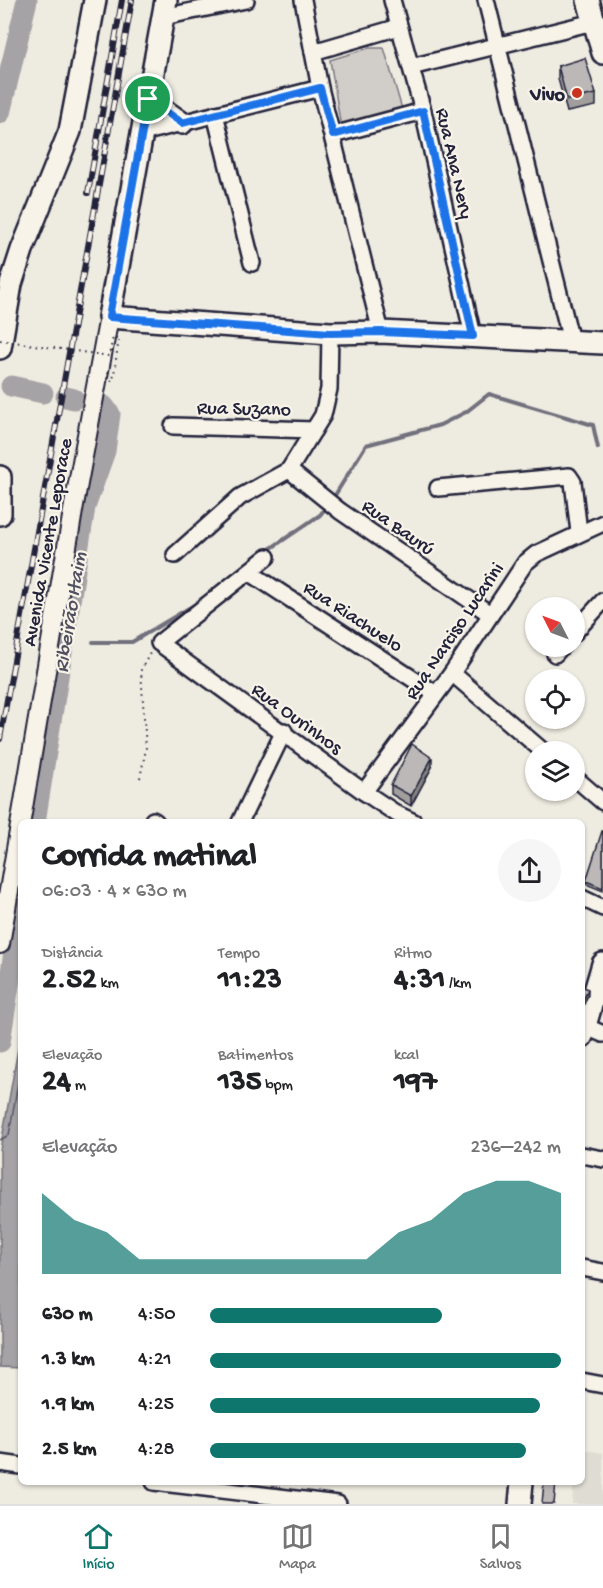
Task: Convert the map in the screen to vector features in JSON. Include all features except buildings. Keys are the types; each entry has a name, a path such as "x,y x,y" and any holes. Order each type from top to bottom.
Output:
{"main road":[{"path":"0,348 11,284 22,250 70,131 95,0"},
{"path":"588,0 598,22 603,53"},
{"path":"165,9 109,317 330,333 381,332 603,343"},
{"path":"148,99 182,123"},
{"path":"0,477 0,514"},
{"path":"588,1030 603,964"},
{"path":"520,1504 522,1485"}],"street":[{"path":"165,9 246,0"},
{"path":"303,0 320,88 381,332"},
{"name":"Rua Ana Nery","path":"392,0 423,111 473,336"},
{"path":"486,0 571,340"},
{"path":"411,67 598,22"},
{"path":"313,52 399,27"},
{"path":"142,133 320,88"},
{"path":"333,135 423,111"},
{"path":"215,114 252,263"},
{"name":"Avenida Vicente Leporace","path":"22,819 109,317"},
{"path":"175,555 240,497 288,470 323,415 329,389 330,333"},
{"name":"Rua Suzano","path":"172,426 314,430"},
{"name":"Rua Baurú","path":"288,470 340,511 490,614"},
{"path":"438,488 569,476 573,482 579,532"},
{"name":"Rua Narciso Lucarini","path":"364,792 452,673 525,563 579,532 603,522"},
{"path":"159,643 267,557"},
{"name":"Rua Riachuelo","path":"249,572 436,694"},
{"path":"585,621 603,601"},
{"name":"Rua Ourinhos","path":"159,643 284,731 395,818"},
{"path":"452,673 531,741"},
{"path":"241,819 284,731"},
{"path":"585,786 603,802"},
{"name":"Avenida Vicente Leporace","path":"0,944 18,840"},
{"path":"585,899 603,908"},
{"path":"585,1156 603,1159"},
{"path":"585,1269 603,1272"},
{"path":"585,1382 603,1385"},
{"path":"0,1463 18,1466"},
{"path":"177,1485 338,1504"}],"path":[{"path":"0,340 109,356 112,337 119,338 113,381 107,380 109,368"},
{"path":"140,778 146,748 141,670 146,658 159,643"}],"shaded area":[{"path":"369,48 384,48 402,109 341,127 330,60"},
{"path":"585,1450 603,1453 603,1504 572,1504 574,1485 585,1485"}],"water":[{"path":"18,1049 18,1368 0,1367 0,1150"}],"waterway":[{"name":"Ribeirão Itaim","path":"0,113 27,0"},
{"name":"Ribeirão Itaim","path":"11,386 43,393"},
{"path":"332,500 366,445 440,425 466,412 489,394 593,425 598,448"},
{"name":"Ribeirão Itaim","path":"66,397 74,399"},
{"name":"Ribeirão Itaim","path":"35,819 85,507 105,451 110,414 104,406"},
{"path":"264,553 320,515 328,505"},
{"path":"93,642 132,642 199,602"},
{"name":"Ribeirão Itaim","path":"0,1042 18,927"}],"railway":[{"path":"88,193 122,0"},
{"path":"0,739 132,0"}],"place":[{"name":"Vivo","path":"577,93"}],"route":[{"path":"320,88 333,135 423,111 473,336 381,332 330,333 109,317 148,99 173,119 182,123 320,88"}]}
